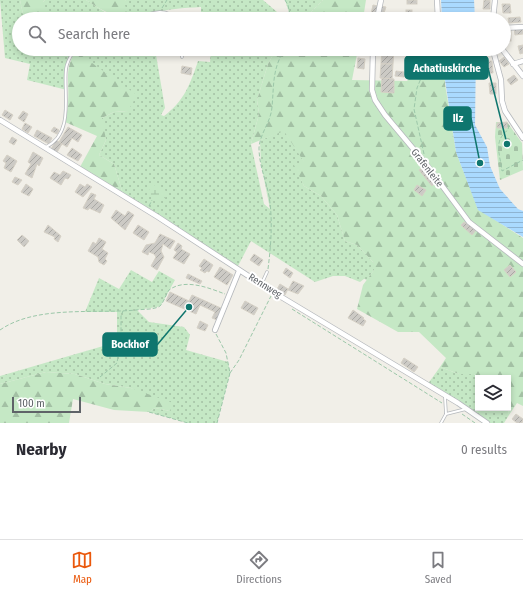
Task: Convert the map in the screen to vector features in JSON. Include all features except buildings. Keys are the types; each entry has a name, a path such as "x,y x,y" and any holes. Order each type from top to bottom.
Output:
{"street":[{"path":"378,12 381,0"},
{"path":"437,0 438,12"},
{"path":"494,12 495,0"},
{"path":"511,28 523,27"},
{"name":"Grafenleite","path":"372,56 372,90 375,100 385,115 426,164 469,222 523,264"},
{"path":"495,56 501,80 502,101 505,111 523,138"},
{"path":"508,56 523,76"},
{"path":"514,64 523,61"},
{"name":"Rennweg","path":"0,120 147,210 239,271 467,409 487,423"},
{"path":"215,330 239,271"}],"lane":[{"path":"158,12 168,12"},
{"path":"44,148 51,145 62,129 67,106 66,67 70,56"},
{"path":"262,284 267,272"},
{"path":"441,423 446,414 445,396"},
{"path":"446,414 467,409"}],"path":[{"path":"161,11 167,0"},
{"path":"285,0 289,12"},
{"path":"267,272 271,244 270,209 261,164 260,142 271,114 274,75 281,56"},
{"path":"426,164 414,109 417,88 430,56"},
{"path":"512,122 508,130 498,140 502,171 523,160"},
{"path":"147,210 152,200"},
{"path":"0,330 22,320 40,316 77,312 123,311 157,307 163,303 169,290 183,284 210,289 228,295"},
{"path":"217,423 230,373 239,360 271,296 277,300"},
{"path":"289,307 446,405"},
{"path":"100,377 117,363 121,339 121,316 123,311"},
{"path":"215,330 226,353 230,373"},
{"path":"149,412 188,423"}],"green space":[{"path":"0,0 20,0 23,12 12,12 12,56 72,56 67,68 67,90 27,80 30,64 5,58"},
{"path":"20,0 45,0 43,2 43,12 23,12"},
{"path":"45,0 86,0 105,12 43,12 43,2"},
{"path":"86,0 126,0 124,3 128,12 106,12"},
{"path":"126,0 263,0 277,12 201,12 201,7 156,12 111,12"},
{"path":"285,0 323,0 311,12 289,12"},
{"path":"323,0 366,0 364,12 311,12"},
{"path":"73,56 82,56 137,95 128,111 114,112 102,118 106,140 99,155 114,164 123,194 80,167 97,136 65,122 68,105 68,72"},
{"path":"81,56 156,56 165,108 161,115 164,116 177,104 186,92 198,61 210,62 210,56 272,56 268,64 257,100 259,114 251,144 264,204 270,209 261,164 260,142 261,140 284,130 305,163 295,165 304,186 321,196 337,215 345,241 357,245 374,263 374,270 367,280 364,279 360,282 345,276 333,276 315,282 251,241 238,266 123,194 114,164 99,155 106,140 102,125 102,118 114,112 128,111"},
{"path":"272,56 357,56 352,80 407,81 428,56 444,56 445,84 456,152 478,209 523,238 523,406 517,403 509,415 509,411 511,411 511,375 459,374 440,367 446,358 419,332 398,332 357,309 363,285 374,270 374,263 357,245 345,241 337,215 321,196 304,186 294,165 304,162 284,131 251,144 259,114 257,100 268,64"},
{"path":"496,122 507,122 522,143 523,170 500,180 495,137"},
{"path":"152,184 168,192 165,198 156,200 150,196 149,190"},
{"path":"131,270 152,282 159,271 175,280 161,305 137,310 149,322 184,327 190,335 186,350 228,362 230,373 217,423 188,423 149,412 155,408 170,411 131,388 105,384 75,374 46,372 0,384 0,376 117,342 117,312 85,312 99,278 119,289"},
{"path":"440,367 459,374 474,374 475,375 475,411 509,411 509,415 504,423 487,423 427,385"},
{"path":"46,372 75,374 105,384 131,388 173,403 170,411 155,408 149,412 114,410 73,399 69,423 0,423 0,384"}],"water":[{"path":"441,0 474,0 475,12 442,12"},
{"path":"443,56 476,56 475,125 487,147 490,166 500,189 518,209 523,211 523,237 478,210 456,152 445,80"}],"place":[{"name":"Achatiuskirche","path":"507,144"},
{"name":"Ilz","path":"480,163"},
{"name":"Bockhof","path":"189,307"}]}
